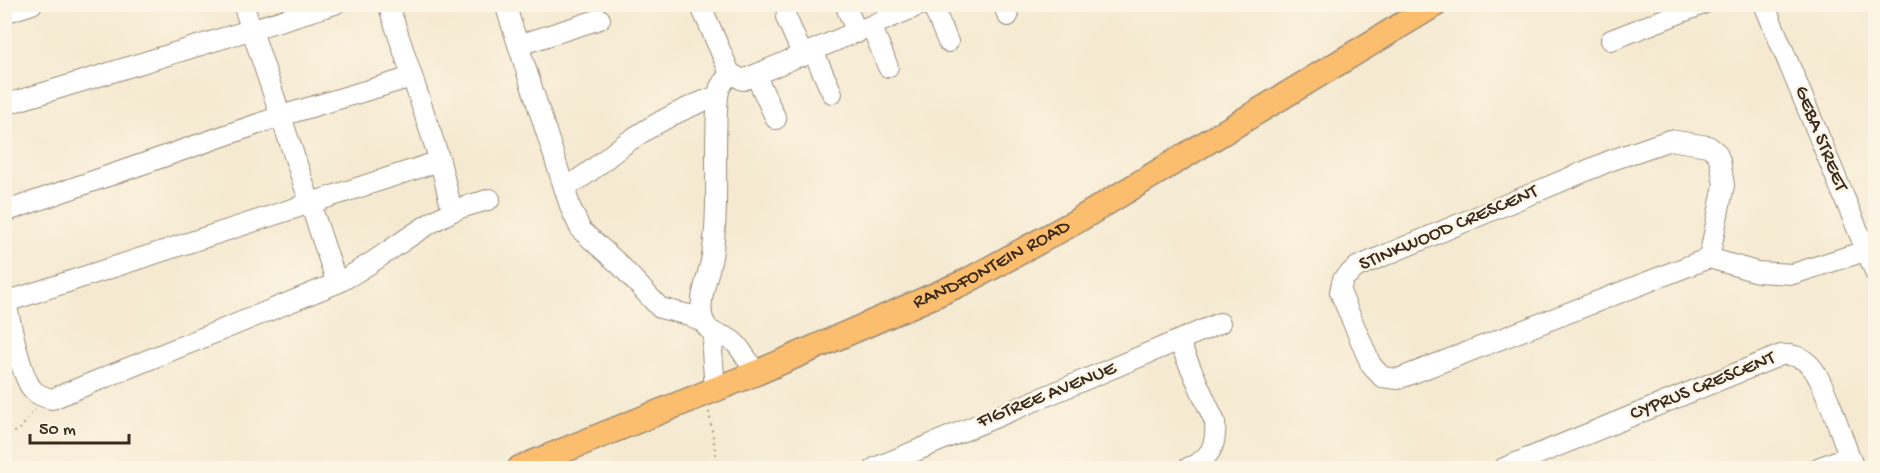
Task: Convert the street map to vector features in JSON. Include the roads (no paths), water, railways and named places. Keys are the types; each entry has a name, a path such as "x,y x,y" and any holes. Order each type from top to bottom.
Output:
{"main road":[{"name":"RANDFONTEIN ROAD","path":"520,468 756,373 966,282 1046,239 1436,4"}],"street":[{"path":"4,13 32,4"},
{"path":"243,4 337,283"},
{"path":"4,105 335,4"},
{"path":"387,4 440,161 452,211"},
{"path":"505,4 581,230 633,278 649,299 660,308 689,315 728,337 736,344 756,373"},
{"path":"700,4 730,73 743,80 864,30 911,7"},
{"path":"845,4 888,68"},
{"path":"932,4 948,42"},
{"path":"1611,40 1703,4"},
{"name":"GEBA STREET","path":"1764,4 1875,274"},
{"path":"786,17 832,93"},
{"path":"519,45 600,20"},
{"path":"711,391 710,328 703,302 712,260 717,206 718,96 720,87 730,73"},
{"path":"756,76 776,119"},
{"path":"4,212 281,116 412,77"},
{"path":"565,187 582,179 625,144 667,117 718,96"},
{"name":"STINKWOOD CRESCENT","path":"1670,140 1708,146 1717,153 1720,161 1724,184 1708,258 1398,379 1382,377 1371,365 1340,292 1343,279 1357,267 1601,164 1670,140"},
{"path":"440,161 5,298 25,375 32,388 41,396 52,399 75,391 337,283 359,272 452,211 490,199"},
{"path":"1708,258 1757,272 1793,274 1865,250"},
{"name":"FIGTREE AVENUE","path":"875,468 915,449 1179,342 1220,323"},
{"path":"1179,342 1215,422 1216,433 1215,444 1208,458 1188,468"},
{"name":"CYPRUS CRESCENT","path":"1504,468 1780,355 1790,354 1801,358 1816,374 1852,462 1818,468"}]}
